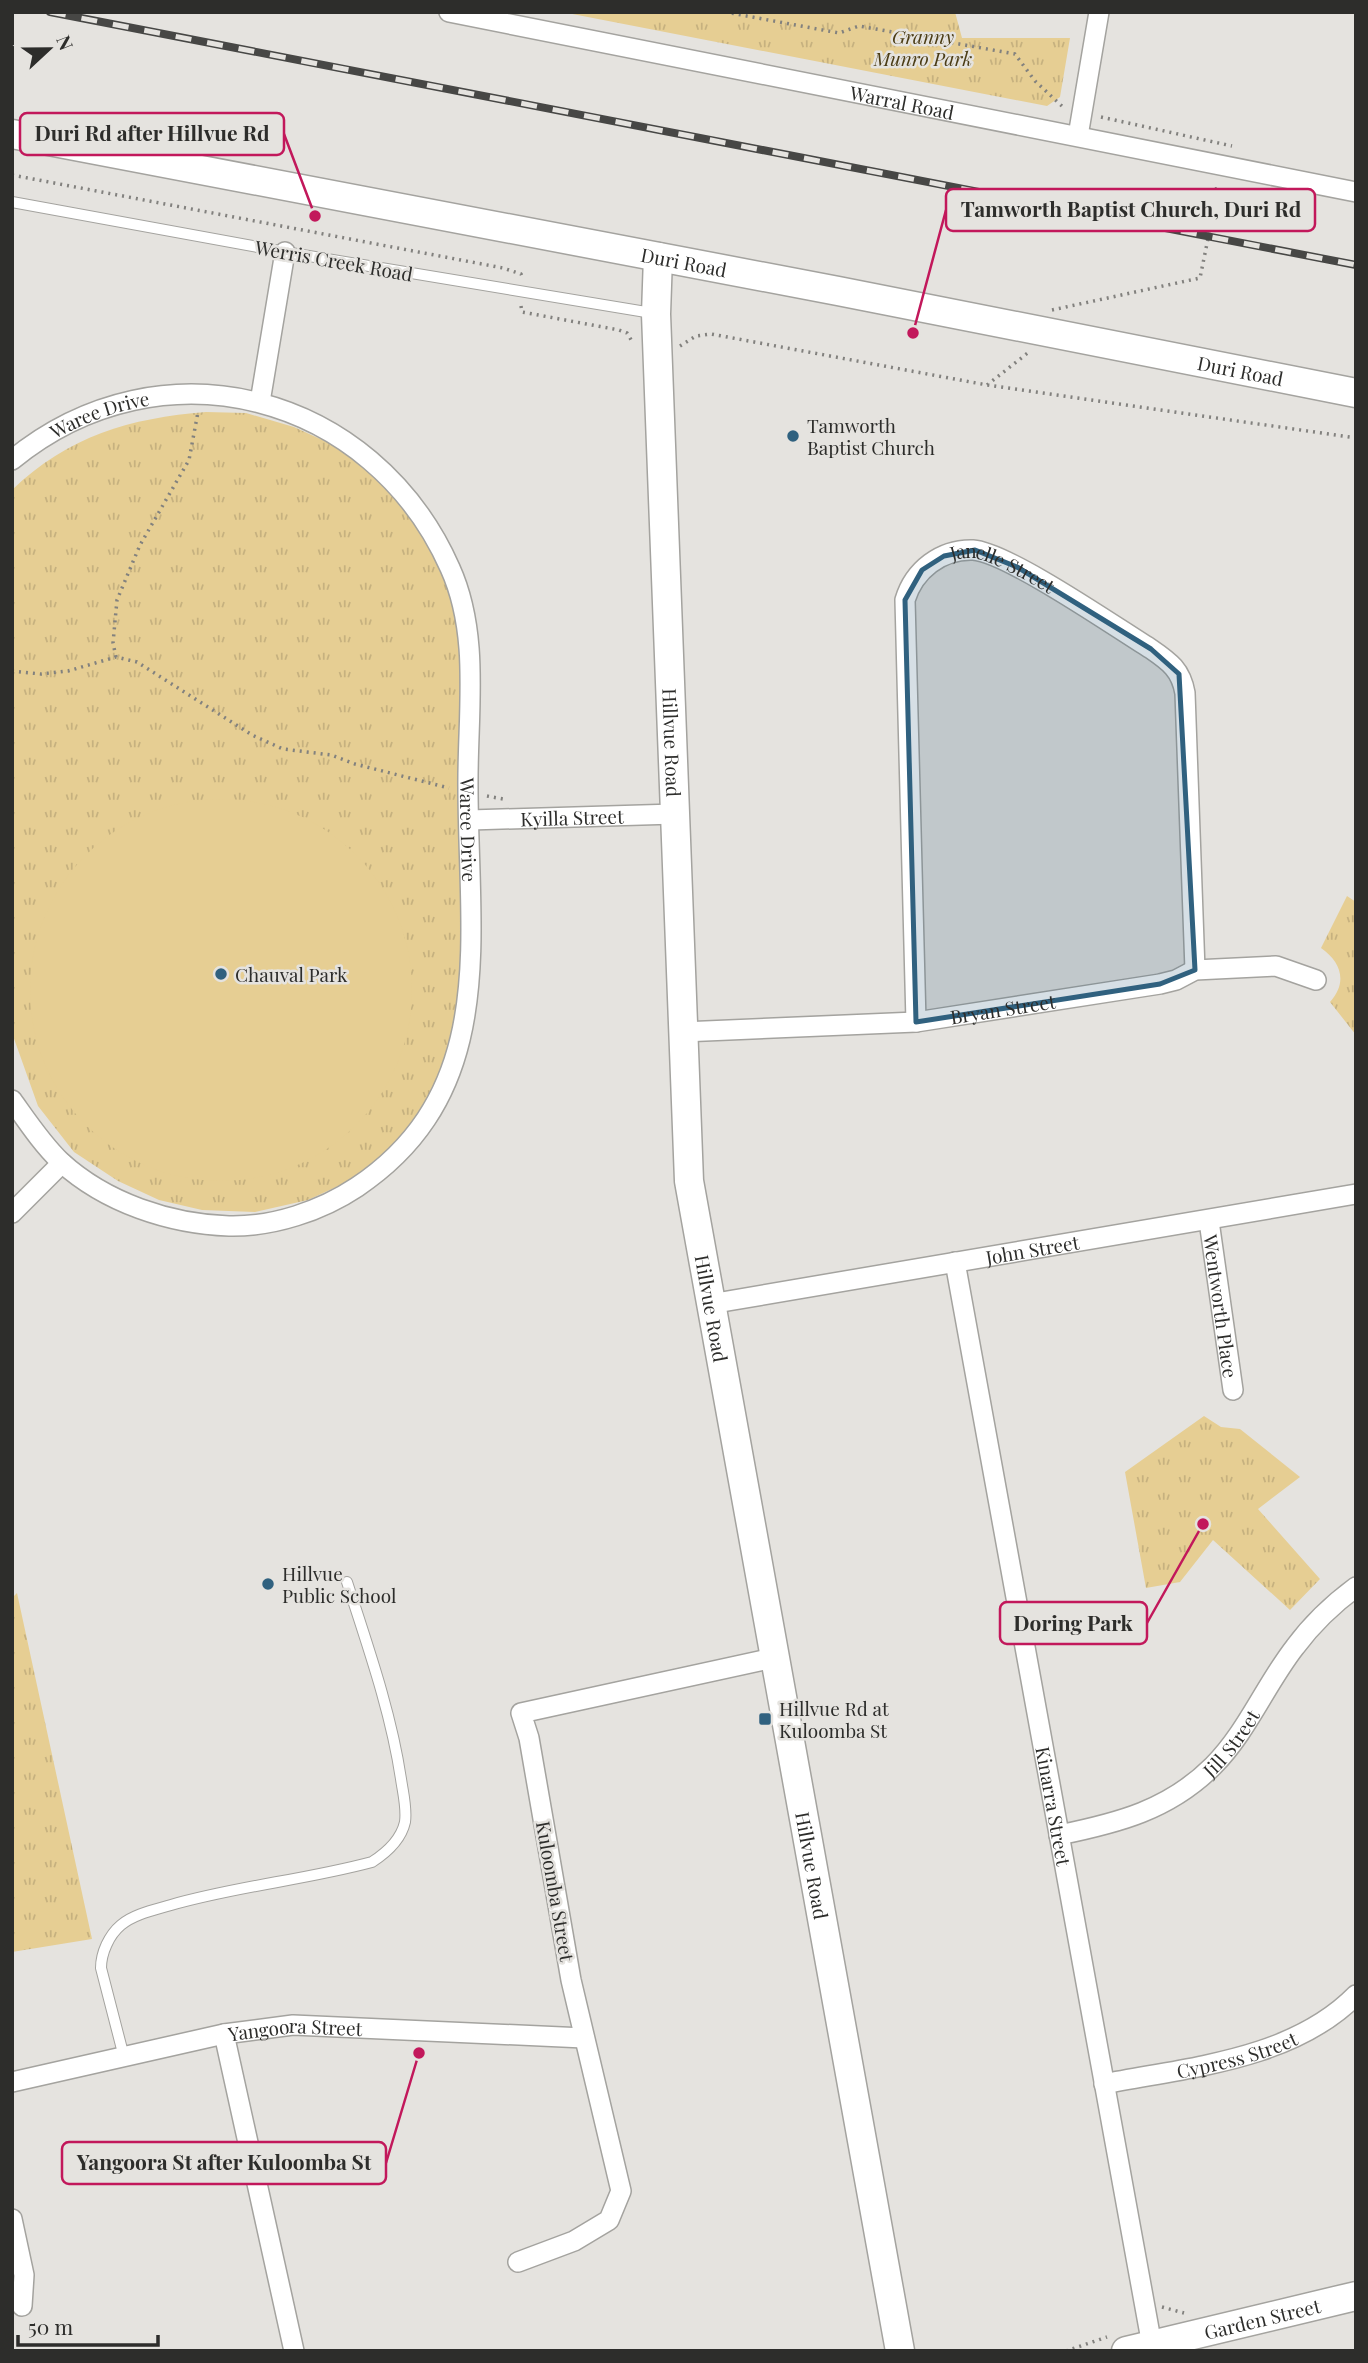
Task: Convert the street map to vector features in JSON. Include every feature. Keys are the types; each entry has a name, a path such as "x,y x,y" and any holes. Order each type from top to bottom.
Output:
{"street":[{"name":"Warral Road","path":"449,12 1356,192"},
{"path":"1078,136 1099,12"},
{"name":"Duri Road","path":"12,134 1356,393"},
{"path":"260,402 285,252"},
{"name":"Hillvue Road","path":"658,257 656,314 689,1181 773,1658 901,2349"},
{"name":"Waree Drive","path":"12,460 66,424 101,409 170,395 202,395 260,402 300,415 355,446 403,491 433,534 452,572 470,654 468,997 464,1033 449,1081 430,1116 408,1145 381,1171 320,1207 290,1217 244,1226 203,1225 131,1205 62,1163 32,1129 12,1100"},
{"name":"Janelle Street","path":"916,1023 905,600 908,589 922,570 931,562 956,552 975,550 993,555 1017,567 1169,661 1180,674 1185,693 1195,970"},
{"name":"Kyilla Street","path":"470,820 675,814"},
{"name":"Bryan Street","path":"682,1032 916,1023 1160,984 1176,980 1195,970 1276,966 1316,980"},
{"path":"12,1213 62,1163"},
{"name":"John Street","path":"710,1304 1356,1194"},
{"name":"Wentworth Place","path":"1209,1221 1233,1390"},
{"name":"Kinarra Street","path":"955,1262 1104,2084 1144,2348"},
{"name":"Jill Street","path":"1059,1835 1120,1823 1139,1815 1184,1790 1214,1765 1236,1738 1295,1646 1334,1604 1356,1587"},
{"name":"Kuloomba Street","path":"518,2262 574,2241 609,2220 621,2191 616,2159 584,2038 529,1738 522,1713 773,1658"},
{"name":"Cypress Street","path":"1104,2084 1242,2056 1286,2042 1324,2023 1356,1995"},
{"name":"Yangoora Street","path":"12,2082 225,2034 293,2025 584,2038"},
{"path":"225,2034 294,2351"},
{"path":"12,2219 24,2275 22,2306"},
{"name":"Garden Street","path":"1144,2348 1356,2296"}],"lane":[{"name":"Werris Creek Road","path":"12,202 285,252 656,314"},
{"path":"124,2057 101,1968 101,1958 120,1925 149,1911 192,1899 372,1862 386,1853 398,1839 405,1823 399,1764 386,1705 347,1582"}],"path":[{"path":"725,12 839,33 859,26 1015,54 1035,81 1063,108"},
{"path":"1101,117 1245,149"},
{"path":"987,385 1035,348 1040,316 1056,307 1200,278 1214,209 1221,206 1235,208 1244,200 1239,193 1211,188"},
{"path":"116,657 113,643 117,600 140,545 189,460 202,395"},
{"path":"12,671 41,674 68,671 116,657 137,662 252,735 283,749 331,755 468,793"}],"highlighted area":[{"path":"975,550 1017,567 1151,649 1179,674 1195,970 1160,984 916,1022 905,600 922,570 944,556"}],"green space":[{"name":"Granny Munro Park","path":"562,12 955,12 962,38 1070,38 1060,97 1047,106"},
{"name":"Chauval Park","path":"206,412 246,413 294,427 340,448 391,484 455,593 467,657 467,925 452,1065 399,1142 349,1181 308,1200 255,1212 202,1210 159,1200 118,1181 74,1152 38,1106 12,1033 12,490 55,456 102,433 152,419"},
{"name":"Chauval Park","path":"221,799 258,803 294,814 327,831 356,855 380,884 397,917 408,953 412,990 408,1027 397,1063 380,1096 356,1125 327,1149 294,1166 258,1177 221,1181 184,1177 148,1166 115,1149 86,1125 62,1096 45,1063 34,1027 30,990 34,953 45,917 62,884 86,855 115,831 148,814 184,803"},
{"path":"1347,896 1356,902 1356,1035 1330,1002 1339,987 1340,973 1333,960 1321,948"},
{"path":"1204,1416 1221,1427 1240,1429 1300,1477 1258,1509 1320,1579 1290,1610 1213,1540 1180,1582 1146,1588 1125,1472"},
{"path":"17,1593 92,1939 12,1952 12,1598"}],"railway":[{"path":"50,12 1356,265"}],"place":[{"name":"Duri Rd after Hillvue Rd","path":"315,216"},
{"name":"Tamworth Baptist Church, Duri Rd","path":"913,333"},
{"name":"Tamworth Baptist Church","path":"793,436"},
{"name":"Chauval Park","path":"221,974"},
{"name":"Doring Park","path":"1203,1524"},
{"name":"Hillvue Public School","path":"268,1584"},
{"name":"Hillvue Rd at Kuloomba St","path":"765,1719"},
{"name":"Yangoora St after Kuloomba St","path":"419,2053"}]}
